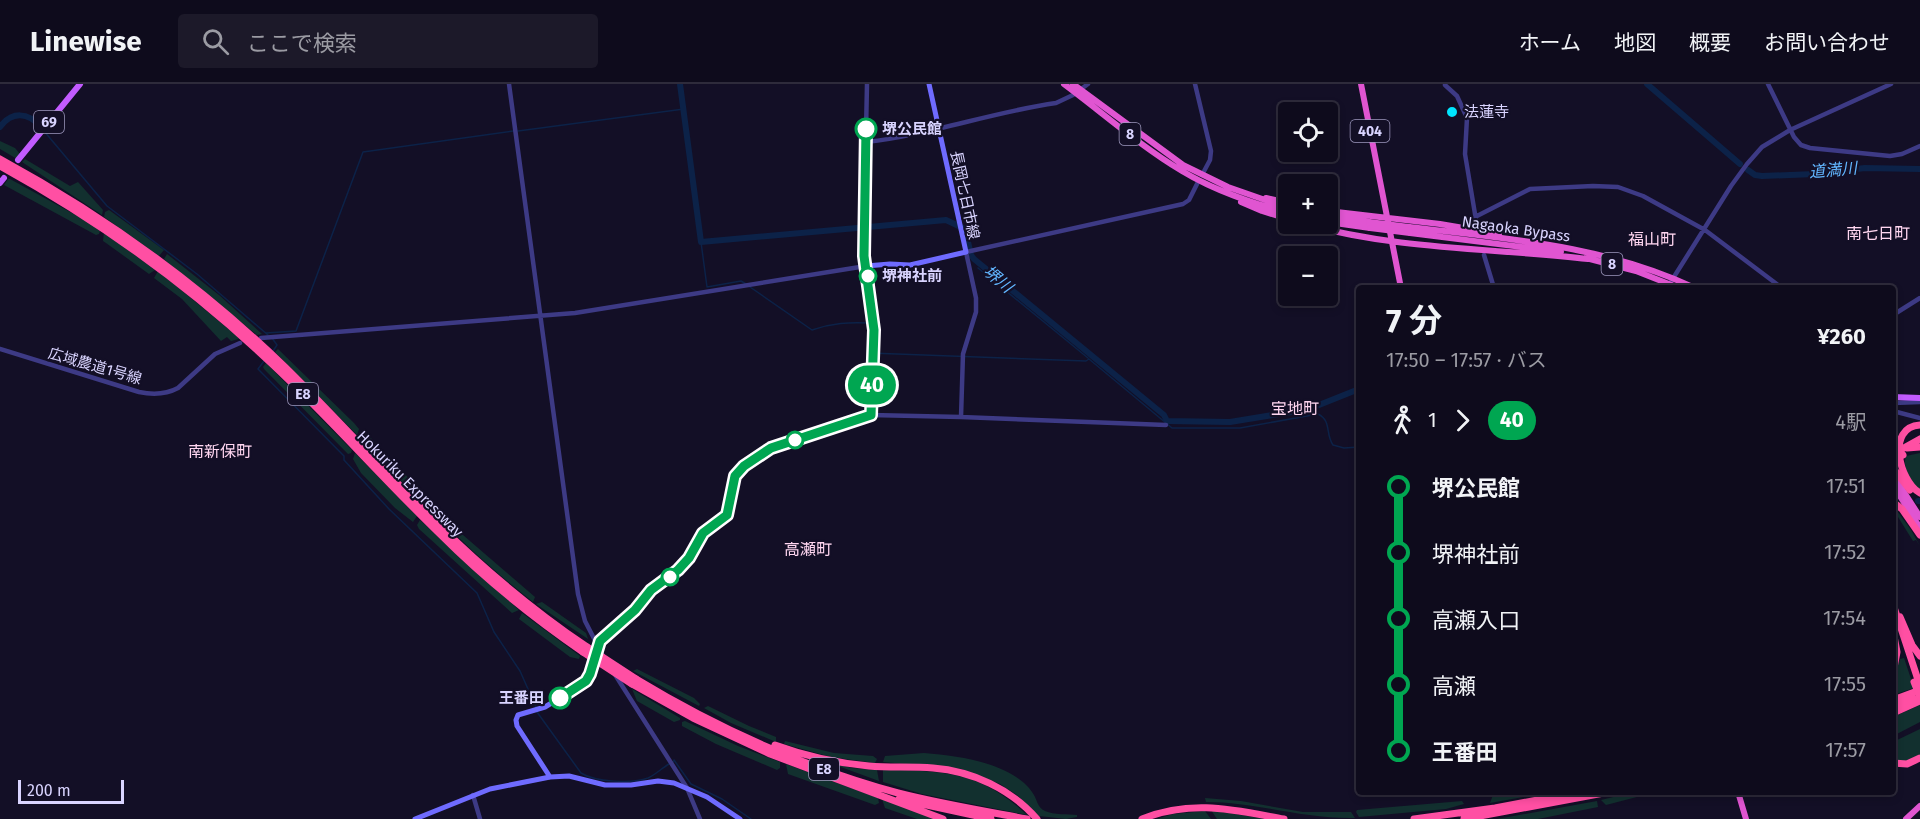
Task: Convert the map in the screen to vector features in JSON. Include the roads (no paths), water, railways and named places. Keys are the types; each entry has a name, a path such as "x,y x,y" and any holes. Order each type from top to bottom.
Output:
{"highway":[{"name":"8","path":"1064,84 1079,92 1155,153 1222,191 1278,210"},
{"name":"8","path":"1073,84 1079,92"},
{"name":"404","path":"1361,84 1400,285"},
{"name":"Hokuriku Expressway","path":"0,159 102,220 212,302 284,366 455,541 523,601 585,650"},
{"name":"Hokuriku Expressway","path":"0,166 69,206 131,248 206,306 282,373 455,549 540,622 669,706 726,734 770,754 943,819"},
{"name":"8","path":"1201,178 1278,205"},
{"path":"1379,178 1390,213 1401,219"},
{"path":"1222,191 1245,204 1278,216"},
{"path":"1242,193 1278,201"},
{"path":"1338,212 1401,219 1525,245"},
{"name":"Nagaoka Bypass","path":"1338,218 1370,225"},
{"name":"Nagaoka Bypass","path":"1338,223 1544,246"},
{"path":"1338,232 1431,247 1544,246"},
{"name":"8","path":"1544,246 1598,253 1641,266 1670,283"},
{"name":"8","path":"1544,246 1636,271 1670,283"},
{"path":"1920,424 1905,430 1899,439 1900,458 1908,480 1920,494"},
{"path":"1896,455 1920,439"},
{"path":"1903,452 1918,450"},
{"path":"1896,472 1907,486 1920,494"},
{"path":"1896,480 1920,517"},
{"path":"1896,490 1920,528"},
{"path":"1896,504 1902,509 1920,535"},
{"path":"1896,609 1920,656"},
{"path":"1896,612 1918,684 1920,698"},
{"path":"1896,631 1918,684"},
{"name":"Hokuriku Expressway","path":"634,682 790,750 851,764 954,771 990,783 1019,801 1037,819"},
{"path":"1896,698 1918,684"},
{"path":"1896,705 1920,698"},
{"path":"1896,711 1920,698"},
{"name":"Hokuriku Expressway","path":"673,700 745,737 846,776 932,801 1028,819"},
{"path":"1896,763 1907,764 1920,758"},
{"path":"1896,768 1906,769 1920,763"},
{"name":"Hokuriku Expressway","path":"830,777 923,806 991,819"},
{"path":"1496,811 1567,795"},
{"path":"1410,819 1464,817 1591,795"},
{"path":"1739,795 1746,819"},
{"path":"1142,819 1181,808 1208,806 1284,819"},
{"path":"1906,819 1920,806"},
{"path":"1414,819 1419,818"}],"main road":[{"name":"69","path":"18,160 80,84"},
{"name":"長岡七日市線","path":"866,266 910,265 966,252 929,84"},
{"path":"550,777 516,726 516,717 521,713 545,707 583,685 590,674 600,641 635,610 651,590 673,575 688,560 703,533 727,515 735,476 744,466 771,448 871,415 874,330 866,266"},
{"path":"1896,397 1920,400"},
{"path":"415,819 497,787 550,777 574,776 605,786 663,781 707,797 740,819"}],"street":[{"path":"509,84 578,594 585,621 597,647 687,788 700,819"},
{"path":"261,338 585,312 866,266 864,228 867,84"},
{"path":"866,142 900,138 1056,103 1079,92 1088,84"},
{"path":"961,417 963,354 976,312 976,298 966,252 1183,204 1189,200 1201,178 1211,151 1195,84"},
{"path":"1445,84 1457,96 1467,118 1465,154 1477,226"},
{"path":"1768,84 1797,142 1810,148 1890,156 1902,154 1920,146"},
{"path":"1670,283 1731,186 1751,159 1769,142 1790,130 1891,84"},
{"path":"1475,216 1530,189 1610,186 1625,189 1643,196 1705,230 1778,285"},
{"path":"1484,255 1493,285"},
{"path":"1896,313 1920,298"},
{"name":"広域農道1号線","path":"0,349 139,392 155,394 171,392 178,388 215,354 240,343"},
{"path":"1896,403 1920,400"},
{"path":"1896,412 1920,418"},
{"path":"871,415 1166,425"},
{"path":"473,795 480,819"}],"waterway":[{"name":"堺川","path":"680,84 701,242 946,220 965,229 974,259 1164,415 1167,421 1230,422 1309,409 1356,390"},
{"name":"道満川","path":"1647,84 1740,164"},
{"path":"518,131 684,109"},
{"path":"0,127 10,118 20,115 31,118 41,127"},
{"path":"44,131 107,206 197,274 268,335"},
{"path":"266,333 296,331 363,152 513,131"},
{"name":"道満川","path":"1748,170 1755,175 1762,176 1815,174 1865,168 1920,169"},
{"path":"701,242 707,287 741,281 746,284"},
{"path":"978,268 1088,358"},
{"path":"750,287 812,330 841,324 870,323 870,353 1086,361 1089,359 1172,428 1240,428 1318,414 1327,424 1333,445 1344,448 1356,447"},
{"path":"272,338 277,345 273,351"},
{"path":"264,361 258,369 344,456 344,460 389,509 477,593 494,632 520,671 536,707"},
{"path":"537,712 581,773 587,776 614,781 641,780 651,777 669,764"},
{"path":"673,762 674,760 691,784 722,799 751,819"}],"place":[{"name":"法蓮寺","path":"1452,112"},
{"name":"堺公民館","path":"866,129"},
{"name":"堺神社前","path":"868,276"},
{"name":"王番田","path":"560,698"}],"district":[{"name":"南七日町","path":"1878,233"},
{"name":"福山町","path":"1652,239"},
{"name":"宝地町","path":"1295,408"},
{"name":"南新保町","path":"220,451"},
{"name":"高瀬町","path":"808,549"}]}
